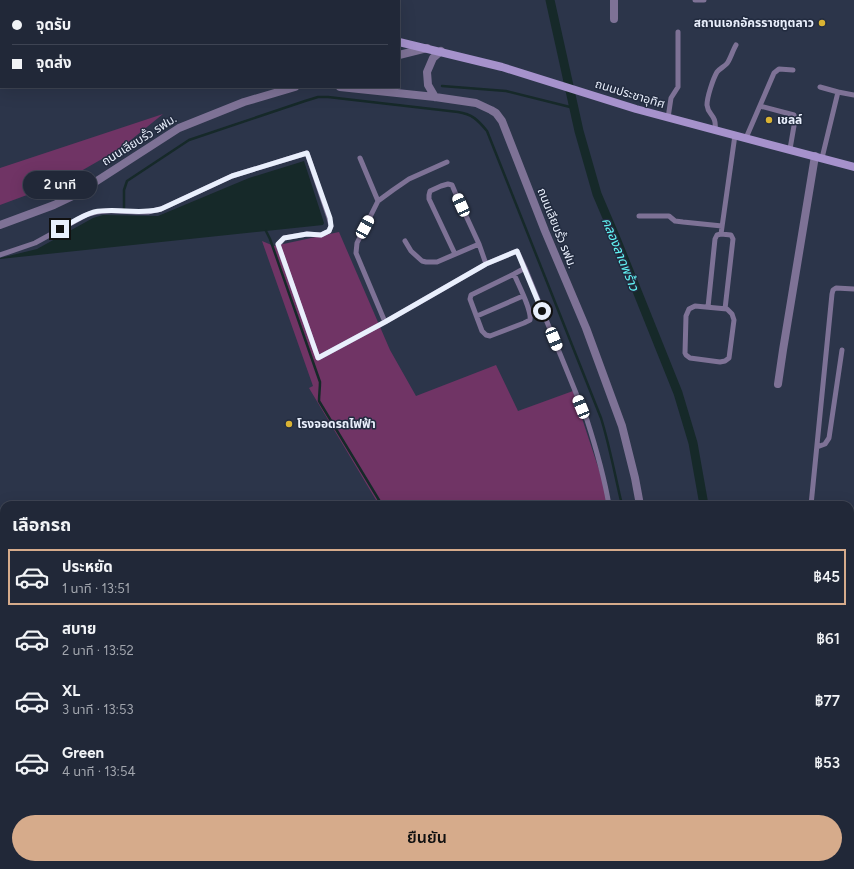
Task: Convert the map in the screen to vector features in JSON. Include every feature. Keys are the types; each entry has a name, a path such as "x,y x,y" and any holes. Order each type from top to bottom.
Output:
{"main road":[{"name":"ถนนประชาอุทิศ","path":"400,42 502,66 636,109 854,167"}],"street":[{"path":"614,0 614,20"},
{"path":"400,55 427,48"},
{"path":"435,97 428,85 427,72 433,58 441,52"},
{"name":"ถนนเลียบรั้ว รฟม.","path":"0,225 54,205 75,195 179,128 244,102 293,88"},
{"name":"ถนนเลียบรั้ว รฟม.","path":"350,88 476,103 496,113 502,121 545,231 586,328 622,426 639,501"},
{"path":"778,384 819,157"}],"lane":[{"path":"695,0 704,0"},
{"path":"668,118 671,98 678,87 678,32"},
{"path":"715,130 716,123 707,106 708,96 717,72 728,63 736,45"},
{"path":"746,138 776,70 794,70"},
{"path":"820,87 854,95"},
{"path":"819,157 838,92"},
{"path":"760,106 794,115 795,120 790,149"},
{"path":"721,234 735,135"},
{"path":"0,255 35,243 94,212 148,212 161,209 232,176 307,153 330,218 331,226 329,231 321,235 307,234 284,238 278,244 318,358 385,322 486,264 517,251 587,420 608,501"},
{"path":"360,158 378,201"},
{"path":"385,322 356,253 357,243 378,201 409,179 446,162"},
{"path":"455,254 429,199 430,191 448,184 452,185 479,244 486,264"},
{"path":"639,216 669,216 675,221 722,226"},
{"path":"708,307 715,238 717,235 721,234 731,235 733,239 725,309"},
{"path":"405,241 411,251 422,261 426,262 437,262 479,244"},
{"path":"514,274 531,317 530,320 487,336 482,331 470,299 471,295 525,268"},
{"path":"811,501 832,294 836,288 854,289"},
{"path":"477,316 523,296"},
{"path":"695,306 725,309 730,311 734,316 729,358 720,362 690,358 686,355 684,350 686,316 689,309 695,306"},
{"path":"817,447 825,444 829,438 842,350"}],"shaded area":[{"path":"163,114 121,148 62,182 0,205 0,168"},
{"path":"304,161 324,223 323,225 0,259 37,249 93,218 103,215 158,216 249,178"},
{"path":"339,232 390,350 416,396 496,365 518,411 573,391 605,488 607,501 377,501 309,388 313,386 262,241 274,246"}],"waterway":[{"name":"คลองลาดพร้าว","path":"550,0 579,131 597,194 678,393 693,443 703,501"},
{"path":"442,86 506,91 574,108"},
{"path":"124,211 124,190 127,181 189,140 318,97 458,112 471,116 487,131 601,418 621,501"},
{"path":"266,231 320,382 319,401 380,501"}],"place":[{"name":"สถานเอกอัครราชทูตลาว","path":"822,23"},
{"name":"เชลล์","path":"769,120"},
{"name":"โรงจอดรถไฟฟ้า","path":"289,424"}],"route":[{"path":"60,229 94,212 148,212 161,209 232,176 307,153 330,218 331,226 329,231 321,235 307,234 284,238 278,244 318,358 385,322 486,264 517,251 542,311"}]}
